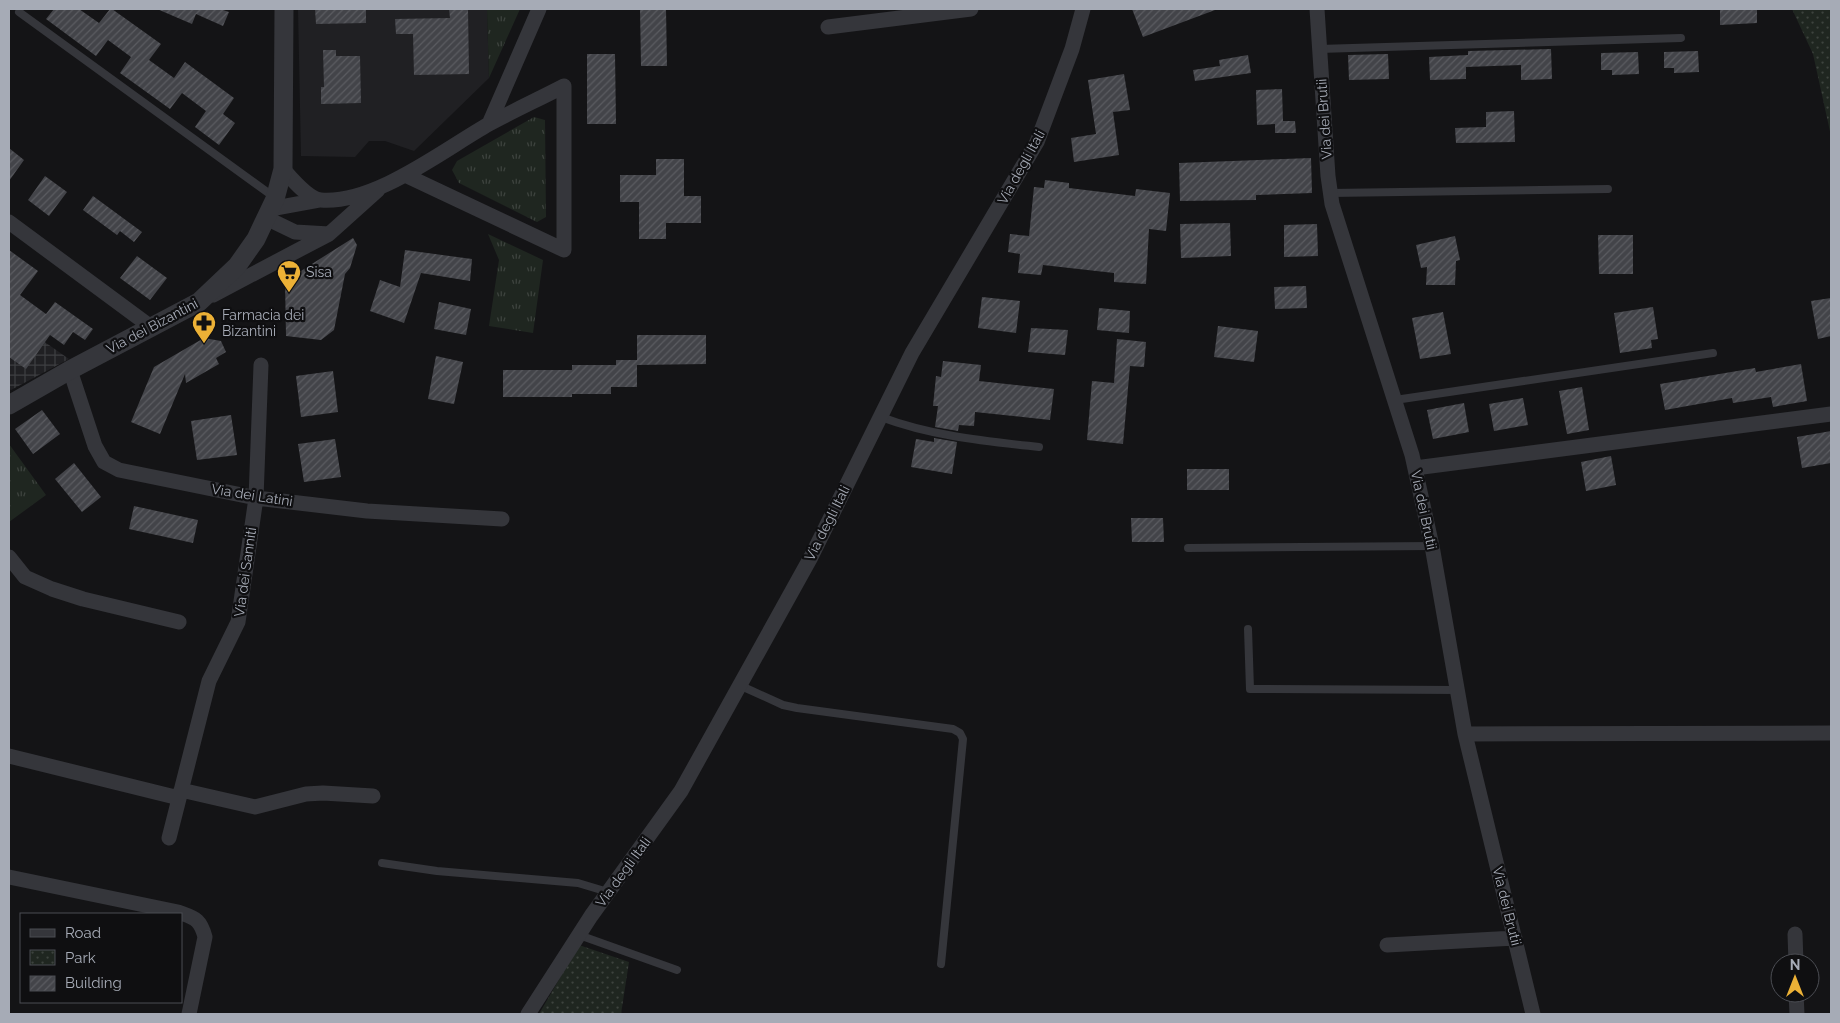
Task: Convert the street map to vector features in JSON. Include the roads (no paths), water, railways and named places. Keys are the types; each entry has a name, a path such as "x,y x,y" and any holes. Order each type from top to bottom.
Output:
{"street":[{"name":"Via dei Bizantini","path":"9,405 70,370 199,302 237,266 256,239 271,209 283,169 284,9"},
{"path":"489,124 539,9"},
{"path":"828,27 971,9"},
{"name":"Via degli Itali","path":"528,1014 579,934 681,791 811,557 912,353 1038,142 1072,49 1083,9"},
{"name":"Via dei Brutii","path":"1317,9 1332,204 1412,455 1432,546 1464,734 1533,1014"},
{"path":"271,209 319,200 346,198 381,187 405,175 489,124 564,86 564,250 405,175"},
{"path":"283,169 301,188 319,200"},
{"path":"199,302 329,234 381,187"},
{"path":"271,209 295,232 329,234"},
{"path":"9,222 151,327"},
{"name":"Via dei Sanniti","path":"169,838 209,681 238,622 256,498 261,365"},
{"name":"Via dei Latini","path":"70,370 95,446 104,462 120,470 256,498 367,511 502,518"},
{"path":"1415,468 1831,414"},
{"path":"9,558 25,577 52,589 83,599 179,622"},
{"path":"1464,734 1831,733"},
{"path":"9,756 180,794 255,807 306,794 323,793 373,796"},
{"path":"9,877 181,913"},
{"path":"182,913 195,918 202,926 205,937 189,1014"},
{"path":"1795,934 1796,953"},
{"path":"1387,944 1515,938"}],"lane":[{"path":"19,12 271,209"},
{"path":"1319,49 1681,38"},
{"path":"1330,193 1608,189"},
{"path":"1395,400 1713,353"},
{"path":"880,417 903,425 973,440 1039,447"},
{"path":"1188,548 1432,546"},
{"path":"1248,629 1250,689 1458,690"},
{"path":"739,685 783,705 953,729 960,733 963,739 941,964"},
{"path":"382,863 437,871 578,883 608,892"},
{"path":"579,934 677,970"}],"place":[{"name":"Sisa","path":"289,293"},
{"name":"Farmacia dei Bizantini","path":"204,344"}]}
